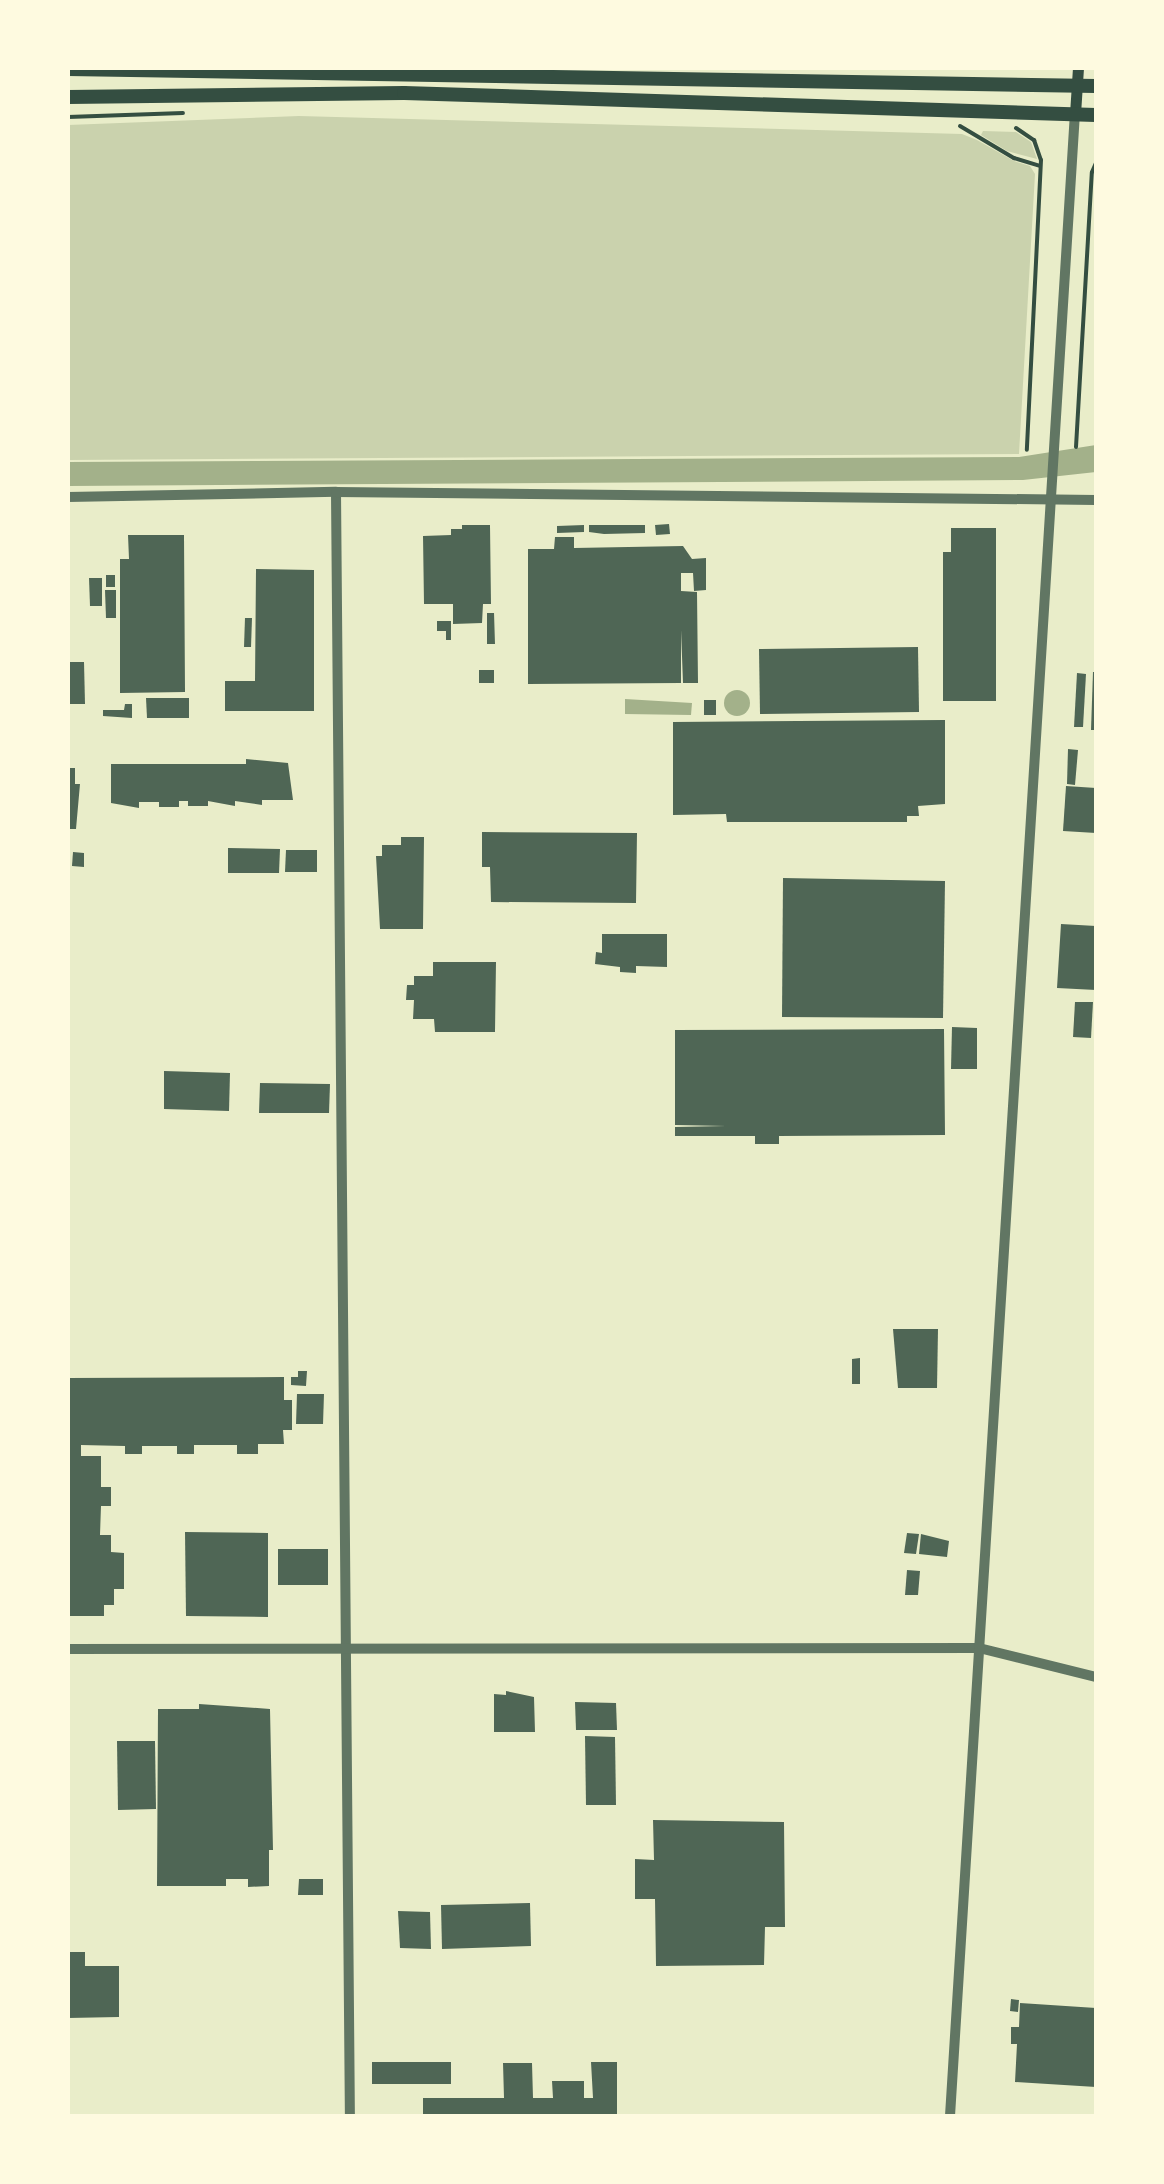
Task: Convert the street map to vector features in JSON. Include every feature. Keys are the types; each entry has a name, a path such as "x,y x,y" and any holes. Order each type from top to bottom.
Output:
{"highway":[{"path":"68,70 1096,86"},
{"path":"68,97 350,92 1096,114"}],"main road":[{"path":"1075,114 1078,68"}],"street":[{"path":"950,2116 1075,114"},
{"path":"336,492 350,2116"},
{"path":"68,497 336,492 1096,500"},
{"path":"68,1648 979,1648 1096,1677"}],"path":[{"path":"957,125 1014,158 1040,163 1027,450"},
{"path":"1076,447 1096,166"}],"shaded area":[{"path":"299,116 962,134 977,140 1030,166 1035,174 1019,454 68,460 68,125"},
{"path":"983,131 1016,132 1031,142 1037,159 1007,151 981,135"},
{"path":"1096,445 1096,472 1023,480 68,486 68,462 1019,457"},
{"path":"737,690 746,694 750,703 746,712 737,716 728,712 724,703 728,694"},
{"path":"625,699 692,703 691,715 625,714"}],"building":[{"path":"669,524 670,534 656,535 655,525"},
{"path":"462,525 490,525 491,604 483,604 482,623 453,624 453,604 424,604 423,536 451,535 451,529 462,529"},
{"path":"584,525 584,532 557,533 557,526"},
{"path":"589,525 645,525 645,533 589,532"},
{"path":"951,528 996,528 996,701 943,701 943,552 951,552"},
{"path":"128,535 184,535 185,692 120,693 120,559 129,559"},
{"path":"555,537 574,537 574,548 683,546 692,559 706,558 706,590 694,591 693,573 681,573 681,591 697,592 698,683 683,683 681,630 681,683 528,684 528,549 554,549"},
{"path":"256,569 314,570 314,711 225,711 225,681 255,681"},
{"path":"106,575 115,575 115,587 106,587"},
{"path":"89,578 102,578 102,606 90,606"},
{"path":"105,590 116,590 116,618 106,618"},
{"path":"487,613 494,613 495,644 487,644"},
{"path":"245,618 252,618 251,647 244,647"},
{"path":"437,621 451,621 451,640 446,640 446,631 437,631"},
{"path":"918,647 919,712 760,714 759,649"},
{"path":"68,662 84,662 85,704 68,704"},
{"path":"479,670 494,670 494,683 479,683"},
{"path":"1096,672 1096,730 1091,730"},
{"path":"1077,673 1086,674 1083,727 1074,727"},
{"path":"146,698 189,698 189,718 147,718"},
{"path":"704,700 716,700 716,715 704,715"},
{"path":"125,704 132,704 132,718 103,716 103,710 124,710"},
{"path":"945,720 945,804 918,806 919,816 907,816 907,822 727,822 726,814 673,815 673,722"},
{"path":"1068,749 1078,750 1075,785 1067,784"},
{"path":"246,759 288,763 293,800 262,800 262,805 235,801 235,806 208,801 208,806 188,806 188,801 179,801 179,807 139,802 139,808 111,803 111,764 246,764"},
{"path":"68,768 75,768 75,784 80,784 76,829 68,829"},
{"path":"1066,786 1096,788 1096,833 1063,831"},
{"path":"482,832 637,833 636,903 491,902 490,867 482,867"},
{"path":"401,837 424,837 423,929 380,929 376,856 382,856 382,845 401,845"},
{"path":"228,848 280,849 279,873 228,873"},
{"path":"286,850 317,850 317,872 285,872"},
{"path":"73,852 84,853 84,867 72,866"},
{"path":"783,878 945,881 943,1018 782,1017"},
{"path":"1061,924 1096,926 1096,990 1057,988"},
{"path":"602,934 667,934 667,967 636,966 636,973 595,964 596,952 602,953"},
{"path":"433,962 496,962 495,1032 435,1032 434,1019 413,1019 414,1000 406,1000 407,985 414,985 414,976 433,976"},
{"path":"1075,1002 1093,1002 1091,1038 1073,1037"},
{"path":"952,1027 977,1028 977,1069 951,1069"},
{"path":"944,1029 945,1135 779,1136 779,1144 755,1144 755,1136 675,1136 675,1127 726,1126 675,1125 675,1030"},
{"path":"164,1071 230,1073 229,1111 164,1109"},
{"path":"260,1083 330,1084 329,1113 259,1113"},
{"path":"893,1329 938,1329 937,1388 898,1388"},
{"path":"860,1358 860,1384 852,1384 852,1359"},
{"path":"298,1371 307,1371 306,1386 291,1385 291,1377 298,1377"},
{"path":"284,1377 284,1400 292,1400 292,1430 283,1430 284,1444 258,1444 258,1454 237,1454 237,1445 194,1445 194,1454 177,1454 177,1446 142,1446 142,1454 125,1454 125,1446 81,1445 81,1456 101,1456 101,1487 111,1487 111,1506 101,1506 100,1535 111,1535 111,1552 124,1553 124,1589 114,1589 114,1605 104,1605 104,1616 68,1616 68,1378"},
{"path":"297,1394 324,1394 323,1424 296,1424"},
{"path":"185,1532 268,1533 268,1617 186,1616"},
{"path":"907,1533 919,1534 916,1554 904,1553"},
{"path":"921,1534 949,1541 947,1557 919,1554"},
{"path":"278,1549 328,1549 328,1585 278,1585"},
{"path":"907,1570 920,1571 918,1595 905,1595"},
{"path":"506,1691 534,1697 535,1732 494,1732 494,1694 506,1695"},
{"path":"575,1702 616,1703 617,1730 576,1730"},
{"path":"199,1704 270,1709 273,1850 269,1850 269,1886 248,1887 248,1879 226,1879 226,1886 157,1886 158,1709 199,1709"},
{"path":"585,1736 615,1737 616,1805 586,1805"},
{"path":"117,1741 155,1741 156,1809 118,1810"},
{"path":"653,1820 784,1822 785,1927 765,1927 764,1965 656,1966 655,1899 635,1899 635,1859 654,1860"},
{"path":"299,1879 323,1879 323,1895 298,1895"},
{"path":"530,1903 531,1946 442,1949 441,1905"},
{"path":"398,1911 430,1912 431,1949 400,1948"},
{"path":"68,1952 85,1952 85,1966 119,1966 119,2017 68,2018"},
{"path":"1011,1999 1019,2000 1018,2012 1010,2011"},
{"path":"1020,2003 1096,2008 1096,2087 1015,2082 1017,2044 1011,2044 1011,2027 1019,2027"},
{"path":"372,2062 451,2062 451,2084 372,2084"},
{"path":"591,2062 617,2062 617,2116 423,2116 423,2098 504,2098 503,2063 532,2063 533,2098 553,2098 552,2081 584,2081 584,2098 593,2098"}]}
